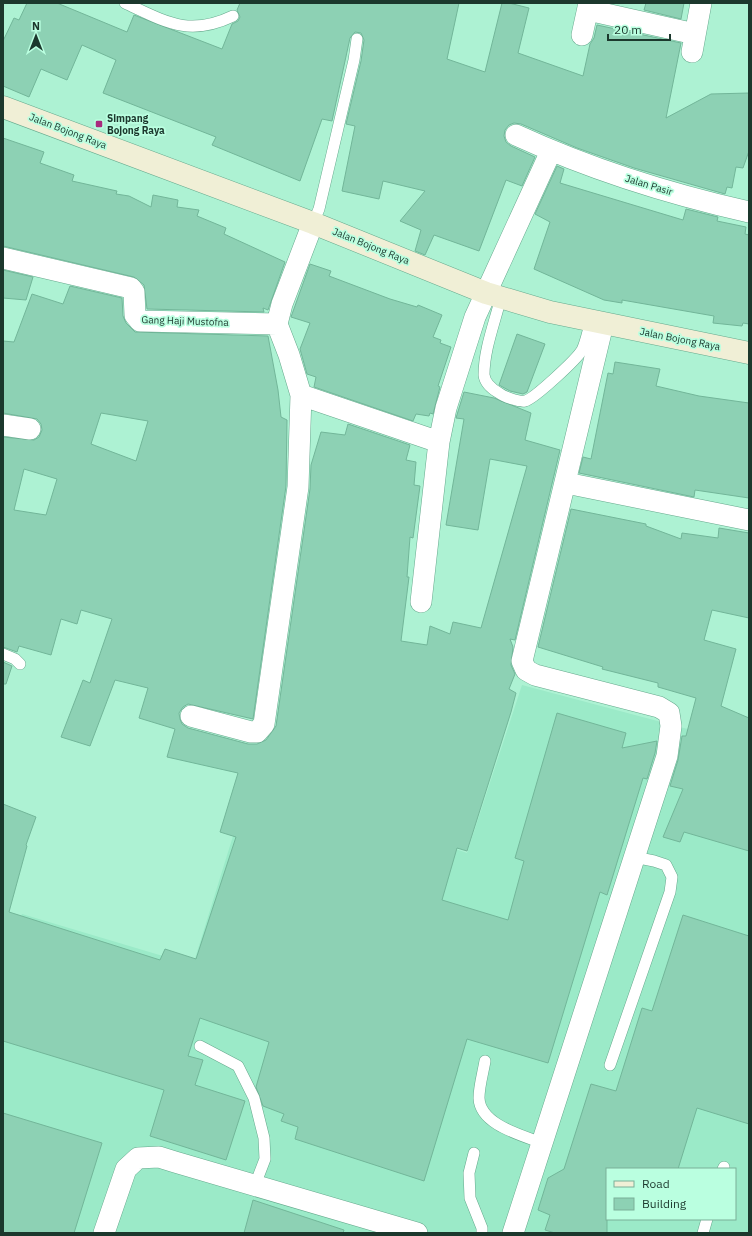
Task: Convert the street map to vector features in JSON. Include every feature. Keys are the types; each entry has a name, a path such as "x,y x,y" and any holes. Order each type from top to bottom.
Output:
{"street":[{"path":"582,34 589,7 693,43 701,3"},
{"name":"Jalan Bojong Raya","path":"3,107 313,223 493,295 550,312 597,323 749,353"},
{"name":"Jalan Pasir","path":"516,135 550,151 620,176 707,202 749,212"},
{"path":"421,602 439,442 446,408 475,317 493,295 550,151"},
{"path":"191,716 251,732 257,732 264,724 298,487 301,395 289,355 277,324 282,304 313,223"},
{"name":"Gang Haji Mustofna","path":"3,258 131,288 134,292 135,315 140,321 277,324"},
{"path":"513,1233 667,756 671,726 669,714 659,707 535,675 526,670 522,661 566,483 597,323"},
{"path":"301,395 439,442"},
{"path":"3,425 30,429"},
{"path":"566,483 749,520"},
{"path":"104,1233 126,1169 138,1158 159,1157 417,1233"}],"lane":[{"path":"125,3 172,24 200,27 220,22 233,16"},
{"path":"313,223 320,209 354,60 357,39"},
{"path":"493,295 489,344 484,376 490,388 501,395 524,401 532,397 560,372 574,362 597,323"},
{"path":"3,654 15,659 20,664"},
{"path":"610,1065 670,892 672,877 666,865 654,860 634,858"},
{"path":"200,1046 238,1066 254,1098 265,1145 265,1160 255,1185"},
{"path":"485,1061 479,1100 487,1118 507,1130 542,1143"},
{"path":"474,1153 469,1174 470,1198 482,1228 482,1233"},
{"path":"703,1233 707,1220"}],"shaded area":[{"path":"522,685 714,736 749,848 749,1233 3,1233 3,960 22,914 193,965 251,778 467,853"}],"building":[{"path":"27,3 57,3 127,32 134,15 222,49 232,24 238,21 240,17 237,10 240,3 459,3 447,59 485,72 502,3 509,3 529,8 518,53 583,76 590,44 594,38 597,25 681,43 666,118 711,94 749,93 749,151 743,168 736,167 732,188 727,187 725,194 634,168 577,148 521,124 514,123 509,125 505,130 504,136 506,142 511,146 535,157 522,186 506,180 479,251 434,235 425,255 415,251 421,230 400,221 425,191 383,181 379,199 342,191 355,126 346,124 361,61 364,40 361,33 355,32 350,38 332,121 322,119 300,181 212,145 216,137 103,93 116,60 82,45 67,80 41,69 29,97 3,86 3,41 14,18 19,20"},
{"path":"646,3 684,3 681,19 644,10"},
{"path":"3,138 44,152 40,163 74,175 72,181 117,191 116,194 129,196 151,207 153,195 178,200 177,207 199,210 197,216 226,228 224,234 285,262 268,310 263,308 264,312 147,309 144,285 134,277 3,246"},
{"path":"557,166 564,169 560,183 683,220 686,209 718,217 717,221 746,227 745,234 749,235 749,324 743,323 742,326 713,323 714,316 622,300 622,303 604,300 534,269 550,222 535,214"},
{"path":"310,264 331,271 329,276 390,299 417,307 418,305 442,315 433,337 441,340 440,343 451,347 438,386 440,387 433,414 430,413 429,416 416,414 413,421 314,387 316,377 307,374 300,349 310,323 291,317"},
{"path":"3,270 33,277 26,300 3,298"},
{"path":"70,286 122,298 123,316 126,323 135,332 268,336 278,390 281,417 287,420 286,486 253,719 188,704 183,707 179,713 182,724 188,728 248,744 257,744 266,740 276,726 310,489 311,465 321,432 345,435 348,424 410,445 406,460 416,462 414,485 420,486 413,538 410,537 407,577 409,577 401,641 427,645 430,626 450,634 453,622 481,628 527,466 490,459 478,530 446,525 464,419 456,418 464,392 494,398 531,413 525,440 560,450 515,640 510,639 513,647 511,665 515,674 509,689 516,693 467,851 457,848 442,900 508,920 524,861 515,858 557,713 626,733 622,748 657,741 655,753 647,779 643,778 607,895 600,892 548,1063 467,1039 424,1181 295,1139 298,1127 281,1121 284,1114 263,1106 256,1087 269,1042 200,1018 188,1056 203,1060 195,1085 245,1101 226,1160 150,1136 164,1090 3,1041 3,804 36,817 26,845 27,846 9,912 160,960 165,949 196,959 236,837 220,832 238,773 167,757 175,729 139,718 148,688 115,680 90,746 61,737 83,680 90,683 112,619 81,610 77,624 61,619 51,655 19,646 17,652 3,647 3,437 34,440 39,437 42,430 41,424 37,419 3,413 3,341 14,342 32,294 63,304","holes":["101,413 148,421 136,461 91,444","24,469 57,479 46,515 14,510"]},
{"path":"517,334 545,344 527,392 523,394 510,391 499,385"},
{"path":"615,362 660,369 656,386 699,396 749,403 749,498 695,490 694,497 579,473 583,457 591,459 608,373 613,374"},
{"path":"571,509 646,524 646,526 681,539 682,533 718,538 719,528 749,533 749,618 712,610 704,640 736,649 721,706 749,718 749,851 684,832 680,842 663,837 683,789 670,786 678,760 682,736 686,736 696,698 658,687 658,683 602,669 603,667 538,647"},
{"path":"3,662 12,666 6,684 3,684"},
{"path":"683,915 749,936 749,1124 697,1108 678,1168 606,1168 607,1233 555,1233 545,1230 550,1215 538,1210 548,1178 564,1169 591,1084 616,1091 642,1008 652,1011"},
{"path":"3,1113 102,1143 74,1233 3,1233"},
{"path":"253,1200 344,1230 343,1233 244,1233"}],"place":[{"name":"Simpang Bojong Raya","path":"99,124"}]}
